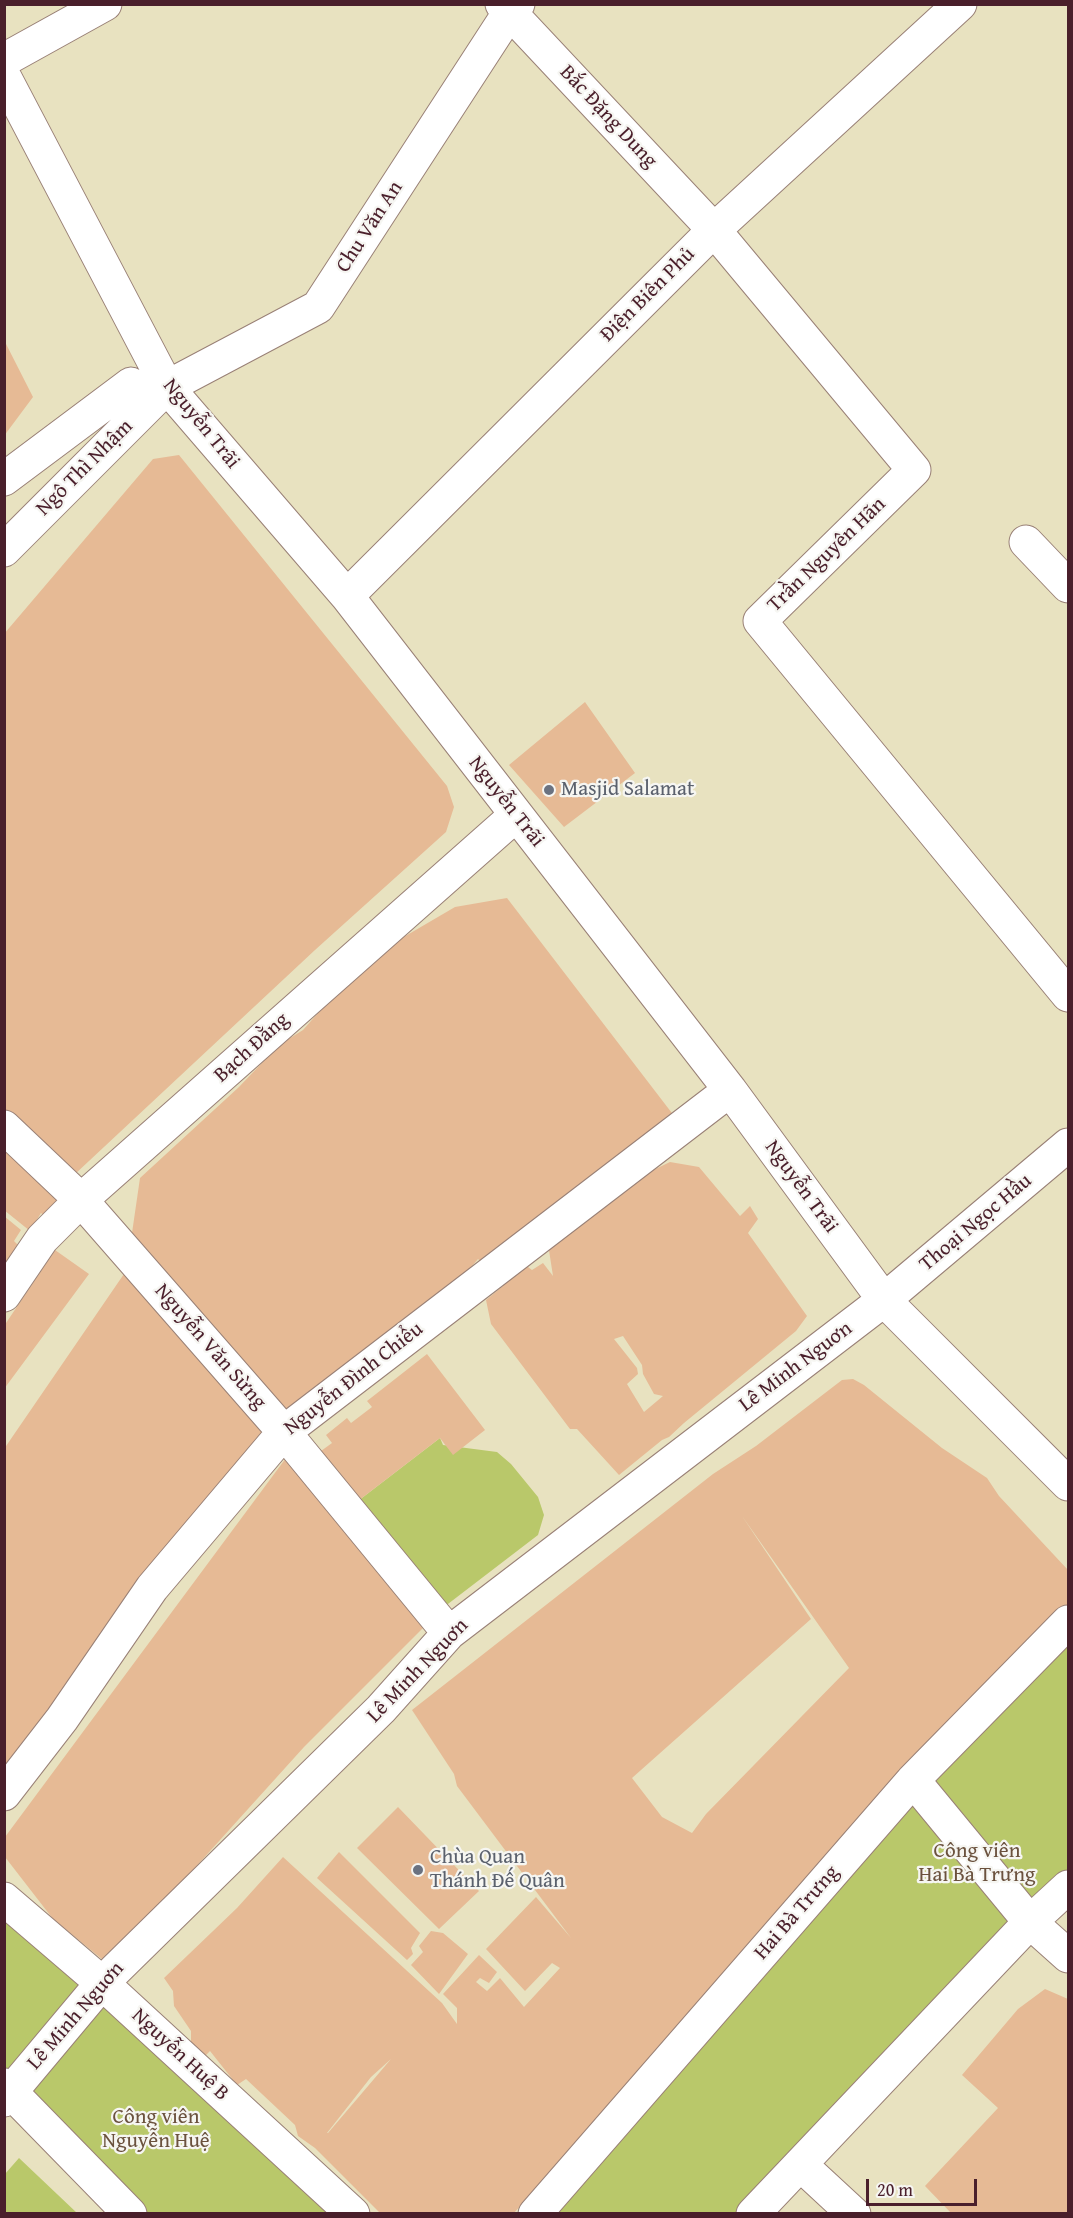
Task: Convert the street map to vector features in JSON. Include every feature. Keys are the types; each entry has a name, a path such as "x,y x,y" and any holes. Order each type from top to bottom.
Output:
{"street":[{"path":"4,60 105,4"},
{"name":"Điện Biên Phủ","path":"347,596 714,230 960,4"},
{"name":"Bắc Đặng Dung","path":"510,7 714,230"},
{"name":"Chu Văn An","path":"160,393 318,307 510,7"},
{"name":"Nguyễn Trãi","path":"4,76 160,393 347,596 730,1090 884,1300 1068,1484"},
{"name":"Trần Nguyên Hãn","path":"714,230 915,470 760,621 1068,995"},
{"path":"4,479 131,384 160,393"},
{"name":"Ngô Thì Nhậm","path":"4,550 160,393"},
{"path":"1026,542 1068,586"},
{"name":"Bạch Đằng","path":"4,1295 42,1239 81,1200 516,815"},
{"name":"Nguyễn Đình Chiểu","path":"4,1794 62,1719 152,1588 284,1432 730,1090"},
{"name":"Nguyễn Văn Sừng","path":"4,1127 81,1200 284,1432 448,1633"},
{"name":"Thoại Ngọc Hầu","path":"884,1300 1068,1145"},
{"name":"Lê Minh Nguơn","path":"7,2092 102,1983 381,1709 448,1633 884,1300"},
{"name":"Hai Bà Trưng","path":"535,2214 913,1780 1068,1622"},
{"path":"913,1780 1030,1922 1068,1956"},
{"path":"753,2214 1030,1922 1068,1887"},
{"name":"Nguyễn Huệ B","path":"4,1899 102,1983 353,2214"},
{"path":"7,2092 130,2214"},
{"path":"801,2165 854,2214"}],"green space":[{"path":"440,1438 443,1445 497,1452 511,1464 538,1497 544,1515 538,1535 444,1607 358,1501"},
{"name":"Công viên Hai Bà Trưng","path":"1068,1628 1068,1902 754,2213 538,2214"},
{"name":"Công viên Nguyễn Huệ","path":"4,1901 355,2213 140,2213 5,2085"},
{"path":"19,2158 77,2213 5,2213 5,2174"}],"building":[{"path":"4,340 33,397 4,436"},
{"path":"179,455 447,786 454,807 446,832 315,950 74,1175 4,1112 4,634 153,459"},
{"name":"Masjid Salamat","path":"585,702 635,773 564,827 509,765"},
{"path":"507,898 678,1121 486,1266 478,1259 446,1296 283,1417 267,1403 132,1233 140,1178 239,1087 279,1045 303,1030 373,955 455,907"},
{"path":"4,1137 74,1193 47,1218 41,1213 30,1231 4,1210"},
{"path":"670,1162 699,1167 740,1216 750,1206 758,1219 748,1233 807,1316 796,1331 669,1437 662,1440 619,1475 577,1429 570,1429 491,1324 486,1300 503,1286 501,1278 520,1261 532,1270 543,1263 553,1276 548,1244 645,1174","holes":["623,1336 642,1365 643,1374 654,1394 663,1396 644,1412 627,1384 638,1374 637,1368 614,1339"]},
{"path":"4,1216 21,1230 14,1241 19,1246 4,1277"},
{"path":"55,1250 89,1274 4,1389 4,1326"},
{"path":"126,1271 270,1439 4,1781 4,1449"},
{"path":"427,1354 485,1430 453,1455 440,1438 358,1501 321,1451 332,1443 326,1435 347,1418 351,1423 372,1407 367,1401"},
{"path":"853,1379 864,1385 942,1448 987,1478 999,1496 1068,1570 1068,1609 513,2214 381,2214 315,2148 298,2136 295,2125 246,2079 237,2085 210,2051 204,2057 191,2043 191,2031 174,2006 173,1991 164,1978 237,1908 283,1857 442,2003 457,2024 457,2008 443,1994 479,1955 497,1972 489,1983 480,1978 476,1982 487,1991 500,1978 524,2007 560,1968 552,1963 525,1991 486,1949 536,1897 571,1938 457,1786 454,1774 412,1710 713,1474 756,1446 842,1380","holes":["742,1516 849,1668 706,1814 692,1833 662,1817 632,1778 811,1619","391,2059 328,2133 327,2133 371,2077"]},
{"path":"286,1458 426,1625 304,1747 108,1964 53,1919 5,1857 5,1837"},
{"name":"Chùa Quan Thánh Đế Quân","path":"398,1807 479,1891 439,1929 357,1848"},
{"path":"339,1852 420,1933 411,1948 413,1954 407,1960 317,1878"},
{"path":"431,1931 443,1933 468,1954 439,1994 411,1965 423,1952 419,1946"},
{"path":"1045,1989 1068,1999 1068,2214 952,2214 925,2186 998,2108 962,2075 1018,2009"}],"place":[{"name":"Masjid Salamat","path":"549,790"},
{"name":"Chùa Quan Thánh Đế Quân","path":"418,1870"}]}
